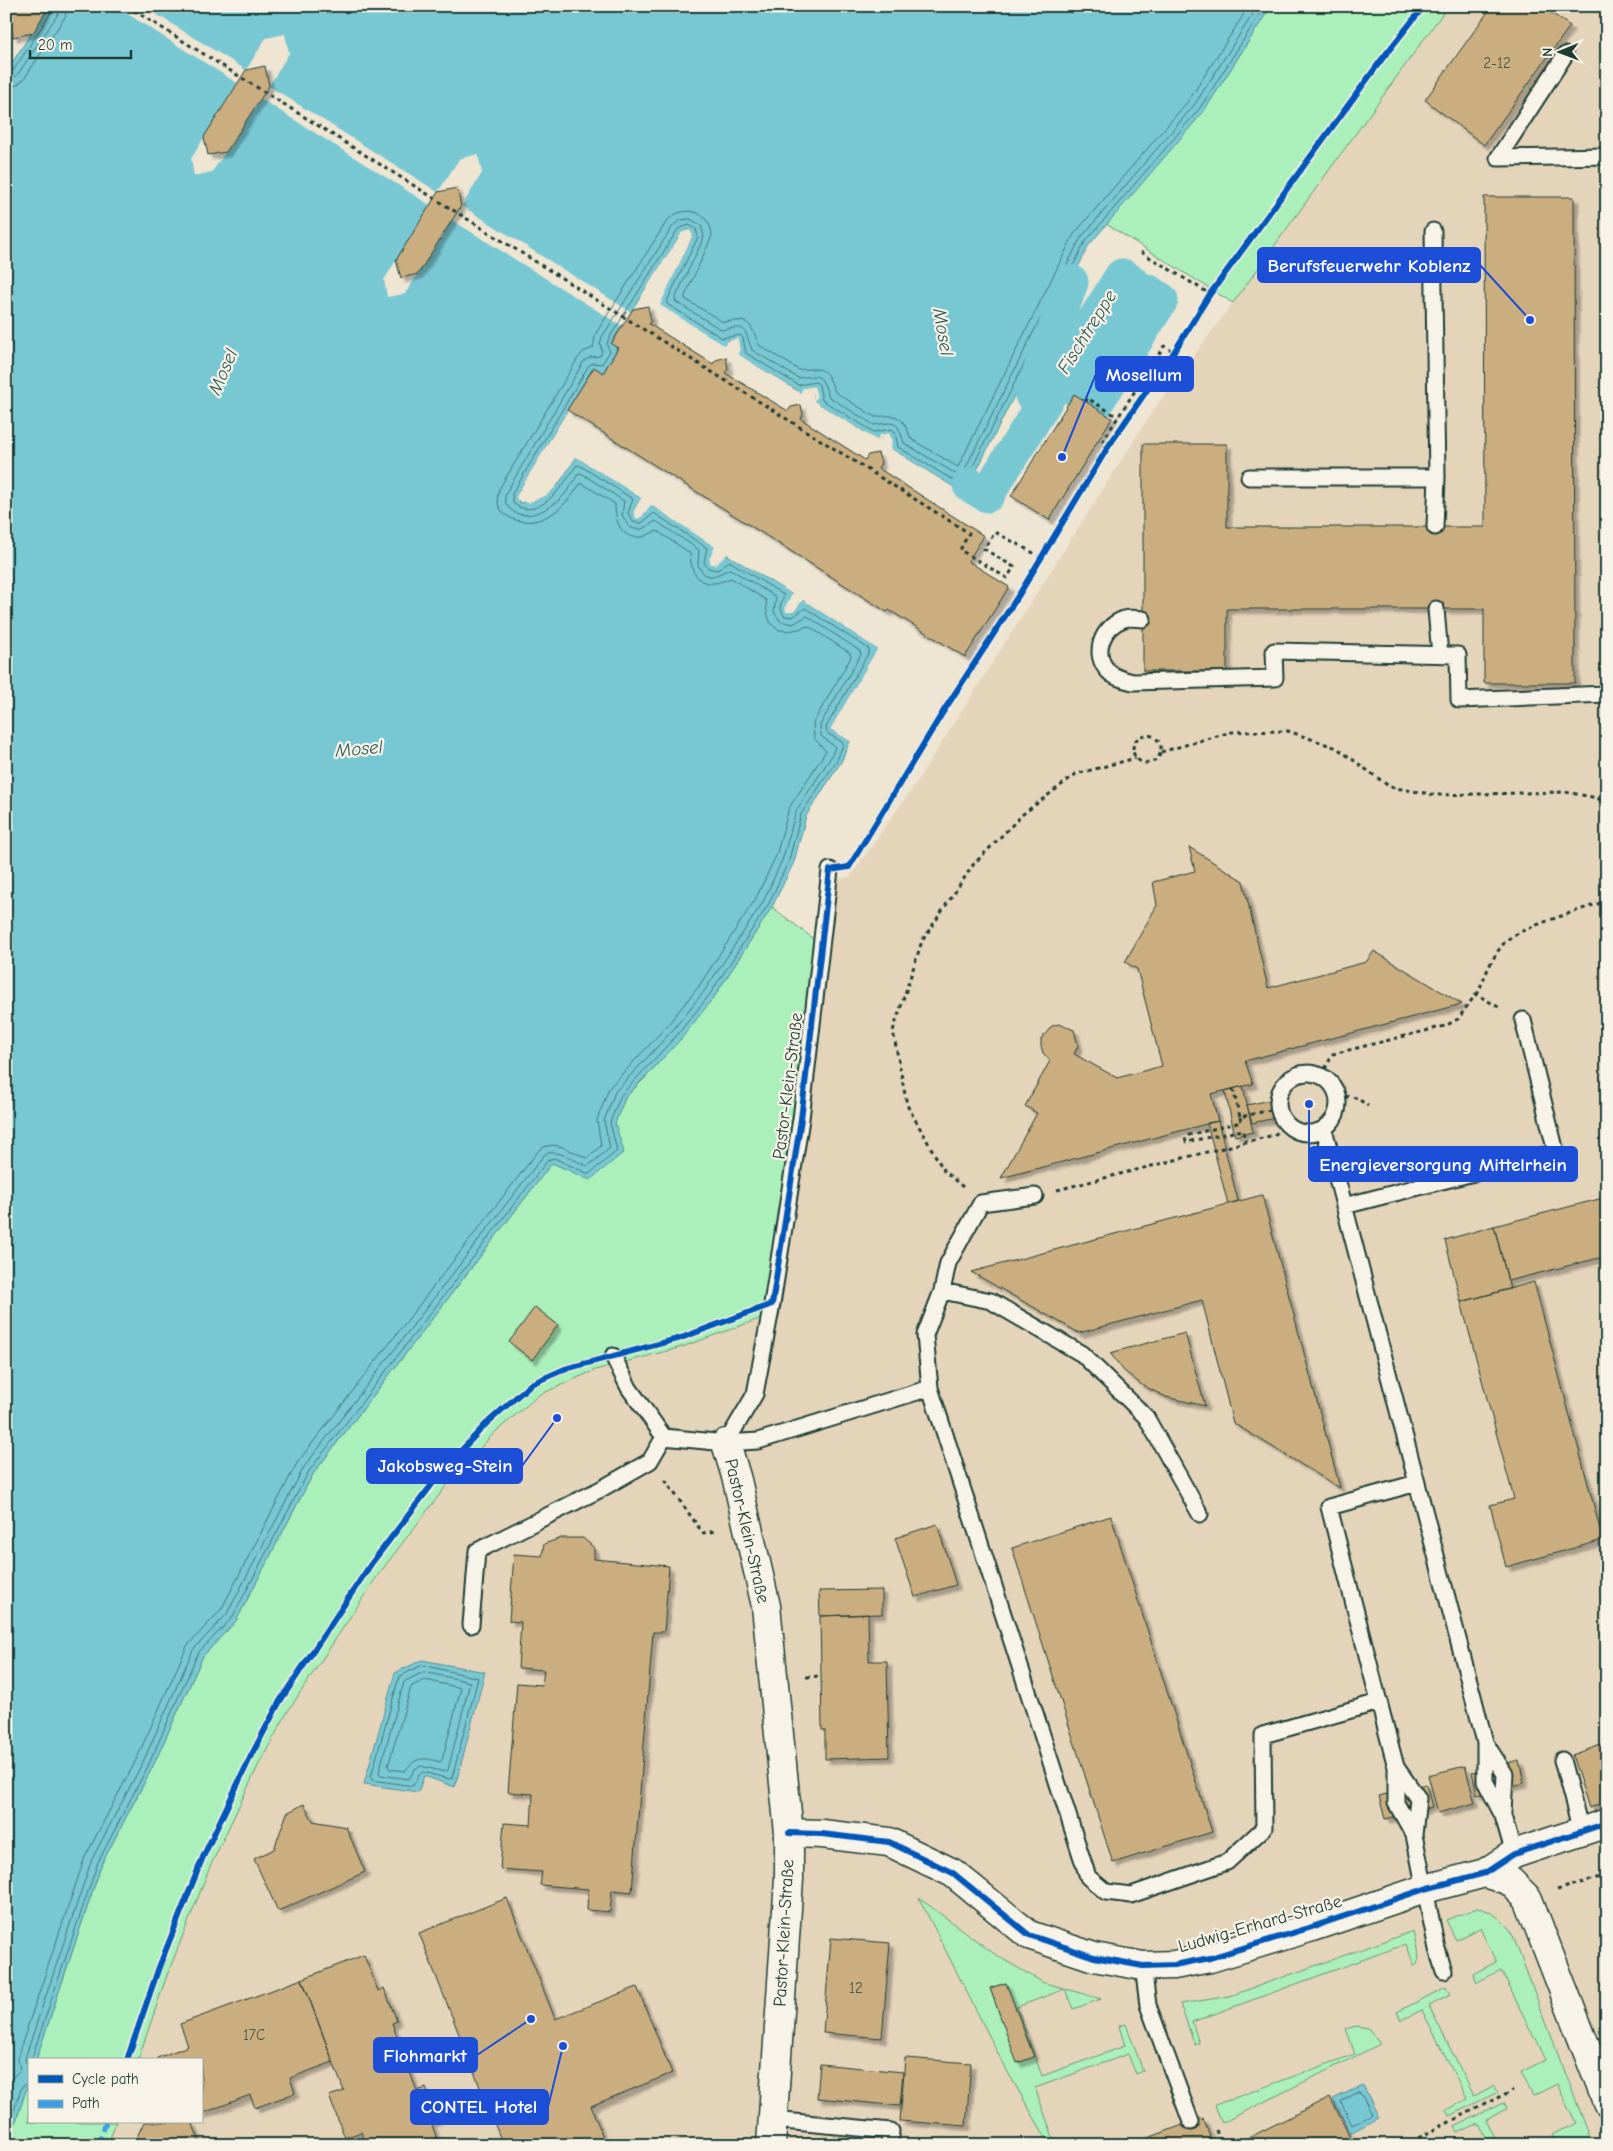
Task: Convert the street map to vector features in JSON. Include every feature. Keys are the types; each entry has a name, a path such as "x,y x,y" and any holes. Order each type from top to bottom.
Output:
{"street":[{"name":"Pastor-Klein-Straße","path":"726,1443 738,1480 766,1606 789,1833 789,1879 772,2133"},
{"name":"Ludwig-Erhard-Straße","path":"789,1833 822,1834 889,1842 953,1873 1029,1935 1094,1957 1143,1966 1174,1965 1210,1958 1310,1928 1425,1889 1485,1873 1514,1854 1607,1823"},
{"path":"1485,1873 1510,1881 1528,1899 1607,2102"}],"lane":[{"path":"1565,55 1498,158 1607,156"},
{"path":"1433,230 1437,477 1435,527"},
{"path":"1249,477 1437,477"},
{"path":"1436,609 1440,655"},
{"path":"1143,619 1126,618 1103,634 1099,648 1101,661 1109,673 1122,680 1134,682 1275,678 1274,652 1440,655 1458,656 1459,700 1607,694"},
{"name":"Pastor-Klein-Straße","path":"726,1443 754,1394 770,1313 801,1119 830,870"},
{"path":"1344,1206 1556,1152 1523,1020"},
{"path":"1306,1073 1320,1076 1333,1086 1337,1095 1338,1104 1332,1122 1315,1132 1305,1133 1288,1125 1279,1108 1279,1098 1282,1089 1288,1080 1297,1075 1306,1073"},
{"path":"1324,1128 1485,1742 1505,1774 1503,1816 1514,1854"},
{"path":"1035,1196 981,1203 948,1263 942,1291 925,1335 930,1388 1088,1877 1106,1892 1131,1896 1227,1862 1264,1828 1263,1735 1379,1702"},
{"path":"942,1291 991,1301 1082,1354 1146,1417 1200,1514"},
{"path":"613,1356 629,1388 664,1437 726,1443 758,1441 930,1388"},
{"path":"471,1625 477,1551 601,1490 650,1461 664,1437"},
{"path":"1414,1835 1396,1803 1396,1767 1329,1507 1417,1483"},
{"path":"1562,1760 1581,1832"},
{"path":"1396,1767 1418,1798 1414,1835 1436,1949 1444,1971"},
{"path":"1143,1966 1148,2005 1191,2122"},
{"path":"772,2133 891,2131 889,2145"}],"path":[{"path":"127,6 969,533 960,550 1007,578 1014,567 984,549 995,532 1041,557"},
{"path":"1141,252 1210,294"},
{"path":"1108,446 1102,442 1144,374 1164,346 1174,352"},
{"path":"1086,402 1087,398 1118,417"},
{"path":"1161,752 1231,732 1288,731 1337,748 1390,787 1436,794 1565,792 1598,798 1607,808"},
{"path":"981,1203 944,1171 907,1105 894,1031 922,941 973,865 1022,814 1076,774 1136,758 1148,764 1157,760 1161,752 1160,743 1154,737 1140,737 1134,744 1136,758"},
{"path":"1320,1076 1332,1054 1445,1026 1458,1018 1476,994 1494,957 1507,939 1539,924 1607,901"},
{"path":"1234,1089 1241,1122 1189,1135 1185,1138 1186,1142 1243,1130 1246,1142"},
{"path":"1337,1095 1357,1098 1368,1106"},
{"path":"1240,1117 1279,1108"},
{"path":"1035,1196 1274,1135 1288,1125"},
{"path":"650,1461 703,1533 719,1530"},
{"path":"806,1677 821,1676"},
{"path":"1528,1899 1607,1875"},
{"path":"1404,2145 1513,2090"}],"shaded area":[{"path":"1448,6 1607,6 1607,2145 108,2145 115,2124 202,2124 202,2058 139,2058 166,1978 210,1867 258,1766 288,1711 378,1575 450,1481 493,1434 539,1395 595,1370 682,1347 835,880 850,877 916,783 1154,409"}],"green space":[{"path":"1271,6 1448,6 1233,303 1106,224 1204,111"},
{"path":"772,907 824,947 773,1314 682,1347 595,1370 539,1395 493,1434 450,1481 378,1575 288,1711 258,1766 210,1867 166,1978 139,2058 37,2058 102,1863 152,1768 203,1656 236,1621 313,1474 552,1163 615,1123 625,1098 648,1075 714,997"},
{"path":"919,1898 996,1955 1042,1982 1101,1999 1073,2009 1065,1989 1017,2007 1042,2076 1125,2046 1119,2026 1126,2024 1143,2071 1136,2074 1128,2054 1035,2088 1056,2145 1050,2145 1006,2069","holes":["1006,1983 1033,2057 1018,2063 990,1988"]},
{"path":"1477,1908 1488,1911 1496,1916 1511,1931 1593,2145 1558,2145 1553,2135 1576,2123 1557,2084 1533,2096 1521,2072 1545,2060 1501,1970 1477,1982 1473,1974 1496,1962 1480,1928 1456,1940 1446,1920"},
{"path":"1413,1931 1419,1958 1417,1964 1414,1965 1406,1944 1192,2022 1199,2043 1195,2045 1180,2004 1230,1996"},
{"path":"1446,1987 1450,1995 1429,2006 1474,2096 1495,2085 1498,2092 1449,2116 1446,2110 1467,2099 1422,2010 1401,2020 1397,2012"},
{"path":"1356,2026 1368,2028 1380,2044 1222,2123 1215,2105 1355,2054 1346,2029"},
{"path":"28,2084 28,2124 115,2124 108,2145 8,2145"},
{"path":"1503,2103 1506,2109 1486,2120 1498,2145 1489,2145 1478,2123 1457,2133 1454,2127"}],"water":[{"name":"Mosel","path":"49,6 1271,6 1204,111 1089,245 965,494 890,448 890,433 877,440 814,401 814,386 804,388 801,393 737,354 740,350 738,339 728,341 724,346 659,305 693,235 688,230 682,232 611,343 618,348 603,373 593,368 516,496 520,503 541,498 548,494 560,482 576,457 641,498 633,512 635,517 642,517 651,505 716,547 709,559 713,565 726,554 792,594 785,610 794,612 803,600 877,649 830,729 850,741 841,762 806,816 794,862 772,907 714,997 681,1039 625,1098 615,1123 624,1152 590,1180 552,1163 313,1474 236,1621 203,1656 152,1768 102,1863 37,2058 28,2058 28,2084 8,2145 6,2145 6,72"},
{"path":"422,1660 485,1672 455,1787 424,1776 418,1792 364,1784 395,1673"},
{"path":"1363,2085 1379,2118 1350,2133 1333,2099"}],"pier":[{"path":"115,6 143,6 246,70 266,38 285,34 289,53 269,86 438,192 459,159 478,154 482,173 462,206 631,312 682,232 690,230 693,235 660,305 724,345 728,341 738,338 740,350 738,354 800,393 803,388 814,386 817,397 814,401 877,440 880,435 890,433 892,444 890,448 967,496 963,497 889,450 888,436 876,442 812,403 814,396 812,389 800,395 736,356 735,353 738,349 736,341 729,343 723,348 658,307 657,304 690,235 688,232 684,234 615,343 620,346 605,374 569,411 519,497 521,500 528,501 545,493 555,485 574,455 577,455 643,496 636,513 637,515 641,515 649,503 652,503 717,545 718,548 711,560 712,562 715,563 727,551 794,592 788,610 792,610 804,598 879,647 834,728 851,739 850,741 830,729 877,649 803,600 794,612 786,612 785,607 792,594 727,554 716,565 711,564 709,559 715,547 651,505 642,517 637,519 633,512 641,498 576,457 555,488 547,495 528,503 517,500 516,496 594,367 603,373 618,348 611,344 622,326 452,220 405,294 387,297 384,280 430,205 261,99 212,172 194,176 191,159 237,83"}],"building":[{"path":"15,6 49,6 33,33 13,37 9,16"},
{"path":"1492,6 1541,6 1570,26 1484,145 1425,100"},
{"path":"265,66 269,86 226,152 208,155 204,137 246,70"},
{"path":"457,188 461,206 418,274 401,278 396,260 438,192"},
{"path":"1484,197 1574,197 1575,683 1484,683 1484,609 1227,609 1227,671 1143,671 1143,444 1227,444 1227,527 1485,527"},
{"path":"648,306 651,321 649,324 713,364 716,360 726,357 728,369 725,373 788,411 791,407 801,405 803,415 801,419 865,460 868,455 878,453 881,463 878,468 984,536 968,561 1009,587 965,657 889,610 887,612 567,410 594,367 603,373 618,348 611,344 633,309"},
{"path":"1074,394 1112,418 1049,520 1011,496"},
{"path":"1189,847 1243,881 1268,988 1366,962 1374,951 1462,1004 1245,1061 1253,1084 1211,1094 1218,1121 1001,1178 1037,1113 1025,1106 1050,1061 1043,1053 1041,1039 1052,1026 1059,1024 1074,1030 1078,1046 1074,1054 1117,1078 1162,1066 1137,969 1125,962 1157,905 1153,882 1195,871"},
{"path":"1243,1086 1253,1132 1235,1136 1225,1091"},
{"path":"1280,1098 1284,1116 1252,1123 1247,1105"},
{"path":"1218,1121 1238,1201 1228,1204 1207,1123"},
{"path":"1262,1195 1340,1488 1233,1423 1202,1300 1079,1333 971,1272"},
{"path":"1607,1197 1607,1256 1508,1281 1494,1226"},
{"path":"1494,1226 1510,1289 1461,1302 1445,1240"},
{"path":"1534,1282 1603,1540 1506,1567 1490,1505 1514,1499 1461,1302"},
{"path":"535,1307 558,1325 532,1360 509,1342"},
{"path":"1185,1333 1205,1406 1166,1397 1142,1385 1124,1371 1110,1353"},
{"path":"1111,1516 1212,1832 1113,1863 1012,1548"},
{"path":"937,1524 956,1585 915,1597 895,1538"},
{"path":"561,1538 583,1538 594,1548 594,1559 669,1566 664,1632 653,1632 632,1892 612,1890 610,1912 587,1910 588,1889 540,1885 542,1872 500,1869 504,1823 531,1825 533,1794 508,1792 517,1683 542,1685 544,1670 518,1668 521,1622 509,1621 514,1554 542,1556 544,1544"},
{"path":"882,1590 882,1614 820,1616 819,1591"},
{"path":"868,1614 869,1661 887,1661 889,1757 825,1759 825,1730 822,1730 820,1616"},
{"path":"1607,1743 1607,1802 1589,1808 1572,1755"},
{"path":"1519,1760 1524,1783 1477,1795 1472,1772"},
{"path":"1465,1766 1475,1803 1438,1813 1428,1775"},
{"path":"1426,1784 1432,1807 1385,1819 1379,1796"},
{"path":"304,1804 313,1821 346,1827 365,1872 278,1911 254,1859 274,1849 287,1813"},
{"path":"507,1898 555,2019 637,1987 672,2073 591,2106 606,2145 503,2145 419,1933"},
{"path":"831,1938 890,1943 882,2038 823,2033"},
{"path":"364,1955 378,1991 384,1988 397,2021 392,2023 417,2091 426,2088 438,2119 431,2122 439,2145 352,2145 365,2140 361,2132 345,2138 329,2096 344,2091 302,1979"},
{"path":"302,1979 333,2062 290,2078 295,2093 255,2108 250,2095 202,2114 202,2058 157,2058 188,2046 180,2024"},
{"path":"1006,1983 1034,2057 1017,2063 990,1988"},
{"path":"905,2058 971,2063 966,2126 900,2121"},
{"path":"820,2064 903,2072 900,2106 817,2098"},
{"path":"1330,2097 1350,2137 1341,2142 1342,2145 1234,2145"},
{"path":"1203,2118 1213,2145 1129,2145 1191,2122"},
{"path":"143,2124 193,2124 201,2145 133,2145"},
{"path":"807,2138 863,2143 863,2145 807,2145"}],"waterway":[{"name":"Fischtreppe","path":"970,485 987,495 1122,276 1133,283 1071,386 1083,394 1147,291 1161,300 1094,406"},
{"name":"Fischtreppe","path":"1032,395 1071,282"}],"marked path":[{"path":"98,2145 105,2124"}],"cycle path":[{"path":"128,2058 159,1967 203,1857 251,1756 280,1701 371,1564 443,1470 486,1424 531,1384 565,1369 681,1338 772,1304 801,1119 830,870 849,867 943,712 1020,593 1108,447 1161,373 1210,294 1382,59 1424,6"},
{"path":"789,1833 822,1834 889,1842 953,1873 1029,1935 1094,1957 1143,1966 1174,1965 1210,1958 1309,1928 1425,1889 1485,1873 1514,1854 1607,1823"}],"place":[{"name":"Berufsfeuerwehr Koblenz","path":"1530,320"},
{"name":"Mosellum","path":"1062,457"},
{"name":"Energieversorgung Mittelrhein","path":"1309,1104"},
{"name":"Jakobsweg-Stein","path":"557,1418"},
{"name":"Flohmarkt","path":"531,2019"},
{"name":"CONTEL Hotel","path":"563,2046"}]}
